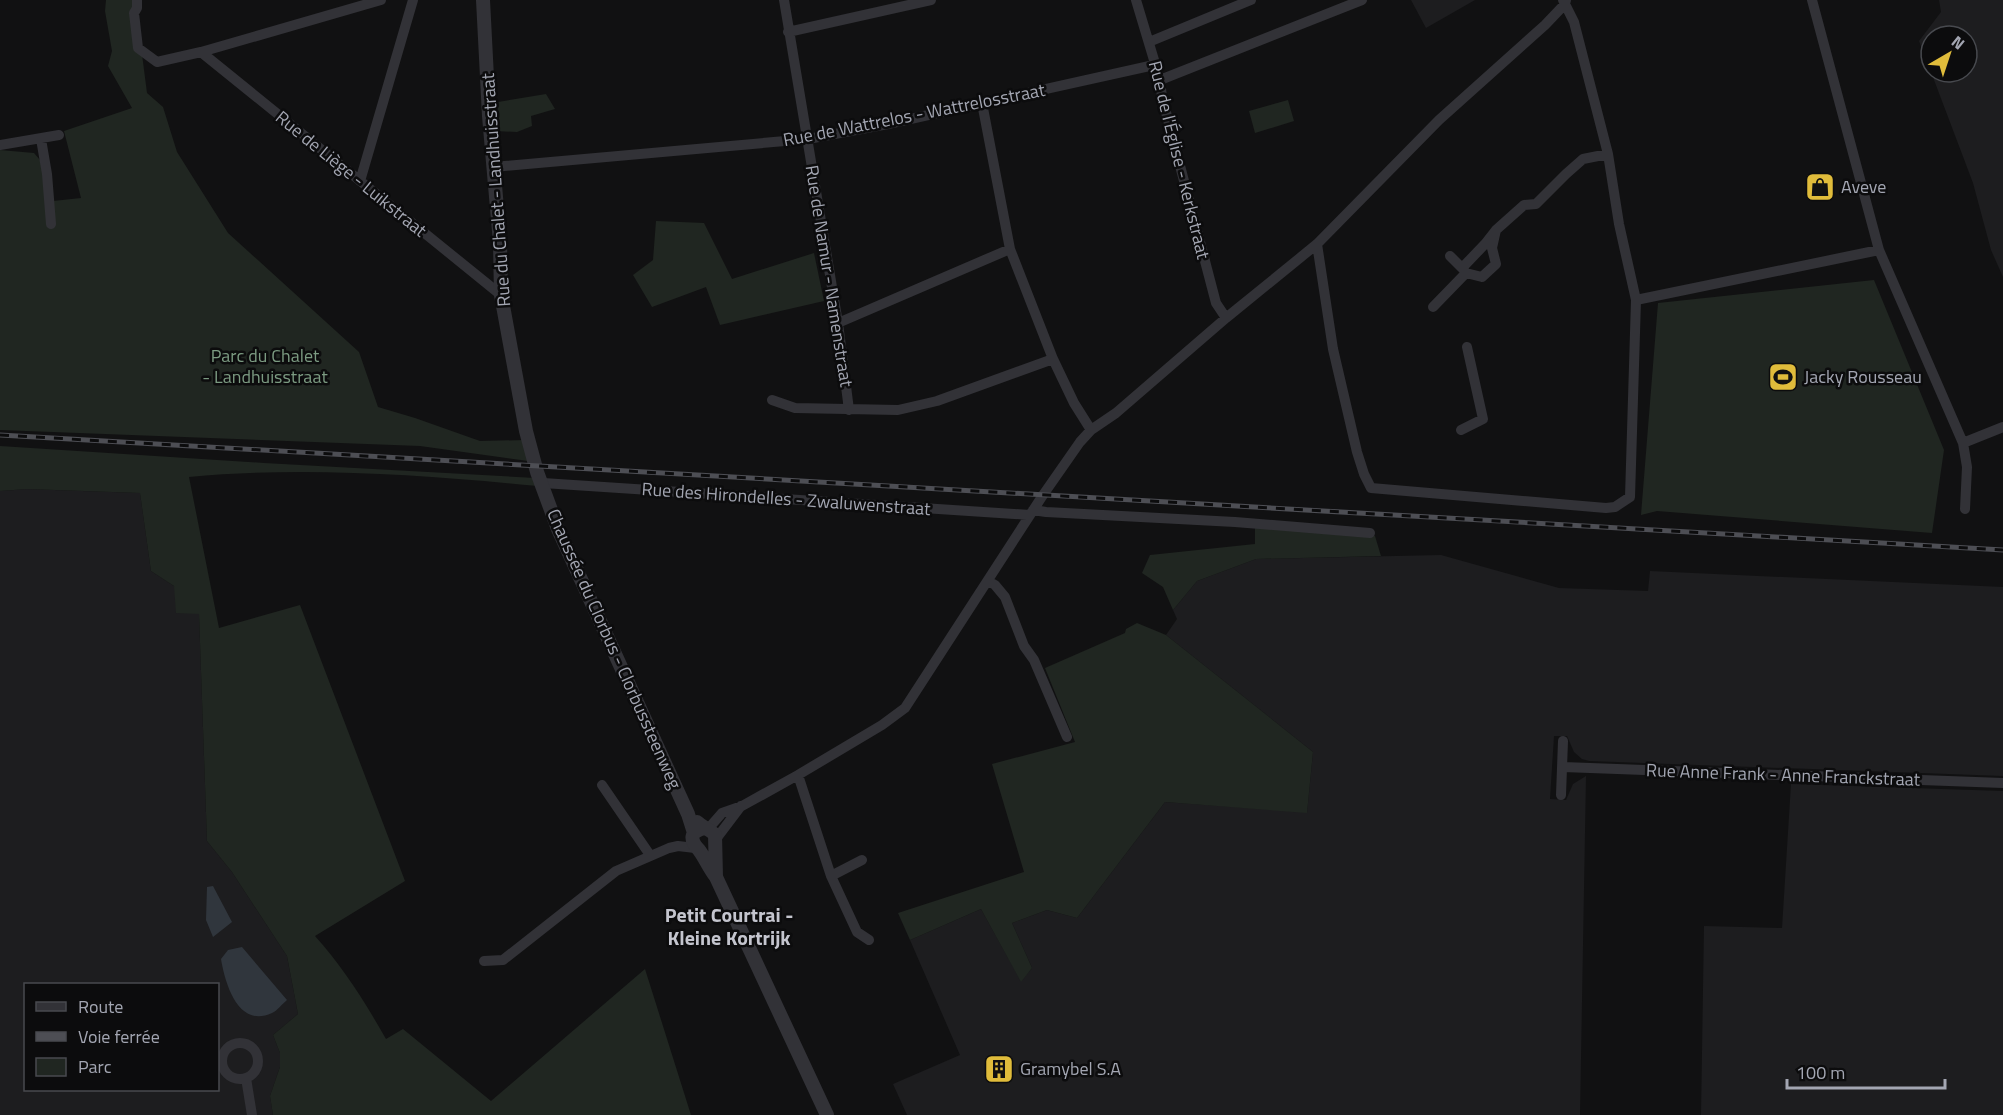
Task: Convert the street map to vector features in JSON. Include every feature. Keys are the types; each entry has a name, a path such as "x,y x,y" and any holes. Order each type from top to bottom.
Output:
{"street":[{"path":"137,0 134,13 138,48 157,62 201,52 381,0"},
{"path":"360,181 412,0"},
{"name":"Rue du Chalet - Landhuisstraat","path":"483,0 500,243 501,295 526,431 537,472 543,483"},
{"name":"Rue de Namur - Namenstraat","path":"784,0 838,323 849,410"},
{"path":"789,32 931,0"},
{"name":"Rue de l'Église - Kerkstraat","path":"1136,0 1160,80 1162,97 1216,303 1226,318"},
{"path":"1149,42 1251,0"},
{"path":"1160,80 1362,0"},
{"path":"1812,0 1879,250 1963,443 1967,467 1965,509"},
{"path":"484,961 503,960 616,871 650,855 703,838 742,806 882,725 905,708 1032,513 1090,430 1116,412 1317,244 1439,120 1545,25 1564,1 1574,22 1608,154 1619,224 1636,300 1630,497 1615,507 1606,508 1371,488 1357,452 1333,349 1317,244"},
{"name":"Rue de Liège - Luikstraat","path":"201,52 501,295"},
{"name":"Rue de Wattrelos - Wattrelosstraat","path":"493,167 808,139 1154,65"},
{"path":"982,103 1010,249 1053,359 1090,430"},
{"path":"0,144 59,135"},
{"path":"41,139 47,174 51,224"},
{"path":"1433,307 1496,230 1524,205 1536,204 1583,159 1608,154"},
{"path":"1450,256 1464,270 1482,277 1496,264 1492,248 1496,230"},
{"path":"838,323 1010,249"},
{"path":"1636,300 1879,250"},
{"path":"1461,430 1483,419 1467,347"},
{"path":"772,400 795,408 898,410 937,401 1053,359"},
{"path":"1963,443 2003,427"},
{"name":"Rue des Hirondelles - Zwaluwenstraat","path":"543,483 1032,513 1235,522 1370,533"},
{"name":"Chaussée du Clorbus - Clorbussteenweg","path":"543,483 558,528 688,814 703,838 716,877 826,1115"},
{"path":"988,581 995,585 1005,597 1024,646 1034,660 1067,737"},
{"path":"1560,795 1563,741"},
{"name":"Rue Anne Frank - Anne Franckstraat","path":"1563,767 2003,783"},
{"path":"798,775 831,876 857,932 869,940"},
{"path":"602,785 650,855"},
{"path":"831,876 862,860"},
{"path":"246,1078 252,1115"}],"shaded area":[{"path":"1411,0 1475,0 1426,28"},
{"path":"1939,0 2003,0 2003,277 1991,250 1973,183 1935,84 1979,84 1979,24 1932,24 1941,12"},
{"path":"27,489 140,493 151,571 174,586 199,614 207,841 232,872 287,956 298,1014 273,1035 280,1053 280,1067 270,1096 273,1115 0,1115 0,491"},
{"path":"1441,555 1559,588 1648,591 1650,571 2003,587 2003,776 1589,761 1582,759 1574,752 1567,736 1554,736 1550,799 1566,800 1573,784 1586,776 1580,1115 907,1115 893,1084 960,1055 910,940 981,909 1021,981 1032,968 1012,923 1047,910 1077,918 1165,802 1307,812 1313,752 1166,635 1177,619 1173,610 1197,581 1256,559"},
{"path":"1791,784 2003,791 2003,1115 1701,1115 1704,926 1782,928"},
{"path":"213,886 232,922 213,937 206,920 207,887"},
{"path":"242,947 287,1000 272,1013 260,1016 250,1015 235,1001 230,991 221,959 228,950"}],"green space":[{"name":"Parc du Chalet - Landhuisstraat","path":"106,0 135,0 147,93 163,107 177,152 228,233 359,352 378,407 480,441 526,440 528,461 420,446 0,430 0,150 34,153 40,160 53,201 81,198 64,131 132,108 108,66 112,51 105,11"},
{"path":"546,94 555,109 531,116 532,126 517,132 495,131 492,103"},
{"path":"1288,100 1294,121 1255,133 1249,111"},
{"path":"656,221 704,223 732,279 814,253 824,301 720,325 706,287 652,307 633,275 653,260"},
{"name":"Jacky Rousseau","path":"1874,280 1944,450 1932,533 1657,511 1641,515 1658,303"},
{"path":"0,446 535,478 538,486 364,473 276,472 189,477 219,628 300,605 405,881 315,936 353,985 386,1039 403,1029 491,1101 645,969 691,1115 273,1115 270,1096 280,1067 280,1053 273,1035 298,1014 287,956 232,872 207,841 199,614 176,613 174,586 151,571 140,493 27,489 0,491"},
{"path":"1255,526 1375,536 1381,556 1256,559 1197,581 1173,610 1163,587 1142,573 1150,555 1255,544"},
{"path":"1137,623 1166,635 1313,752 1307,813 1165,802 1077,918 1047,910 1012,923 1032,968 1021,982 981,909 910,940 898,913 1024,872 992,764 1075,742 1045,668 1125,633 1126,629"}],"railway":[{"path":"0,435 2003,550"}],"place":[{"name":"Aveve","path":"1820,187"},
{"name":"Jacky Rousseau","path":"1783,377"},
{"name":"Gramybel S.A","path":"999,1069"}],"district":[{"name":"Petit Courtrai - Kleine Kortrijk","path":"729,926"}]}
